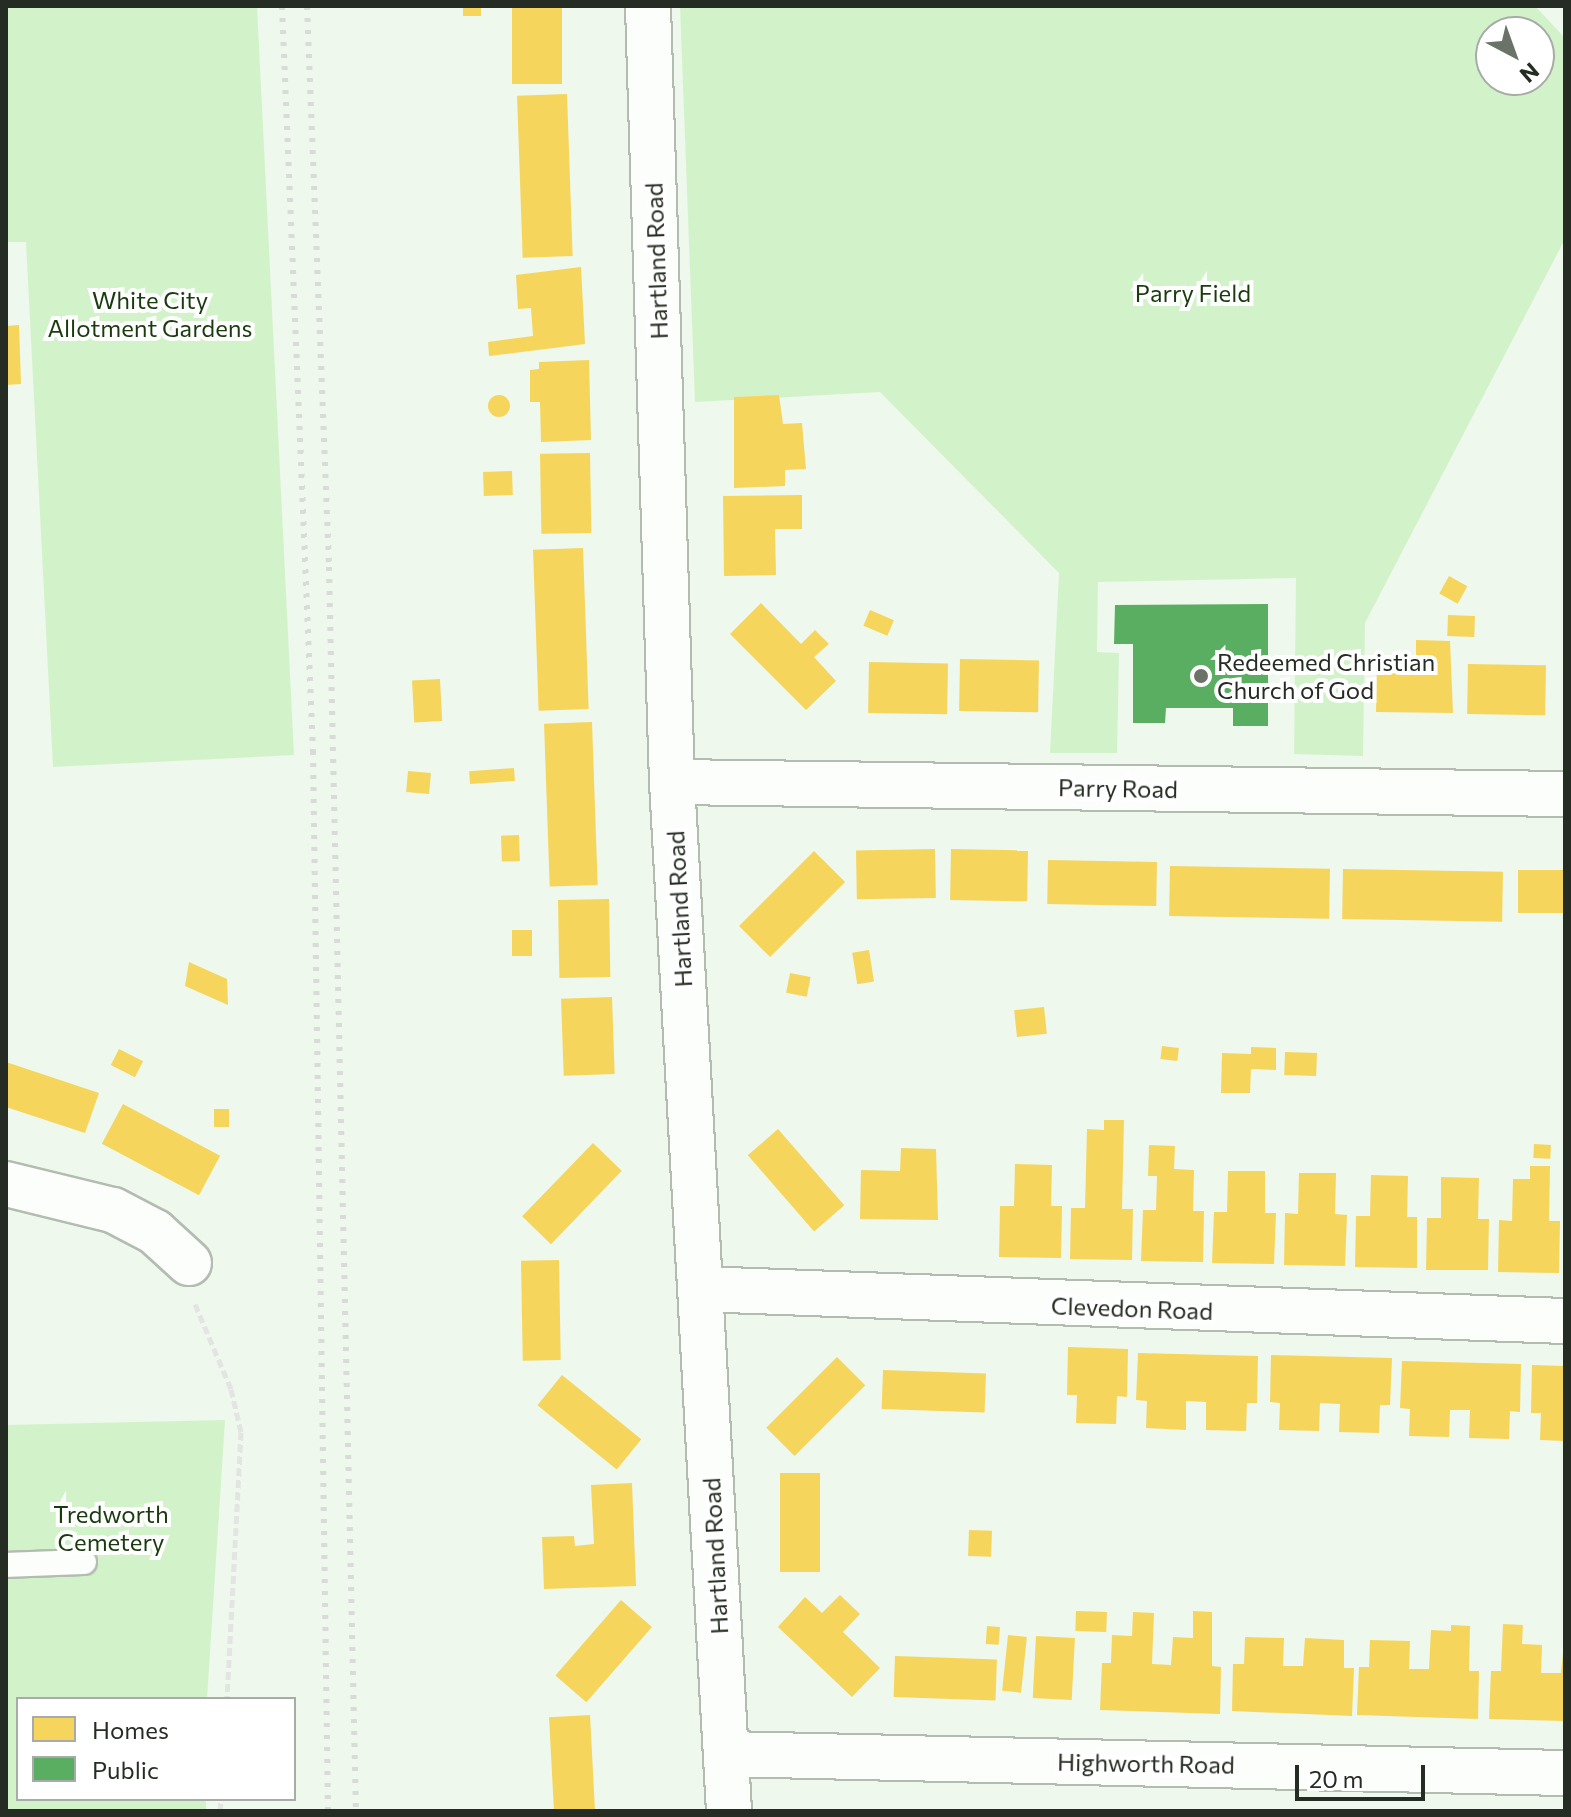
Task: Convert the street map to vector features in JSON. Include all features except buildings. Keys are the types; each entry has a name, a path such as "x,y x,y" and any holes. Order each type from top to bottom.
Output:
{"street":[{"name":"Hartland Road","path":"648,6 672,782 729,1811"},
{"name":"Parry Road","path":"672,782 1565,794"},
{"path":"6,1184 113,1210 155,1232 189,1263"},
{"name":"Clevedon Road","path":"700,1289 1565,1321"},
{"name":"Highworth Road","path":"726,1754 1565,1773"}],"lane":[{"path":"6,1565 84,1562"}],"path":[{"path":"189,1263 194,1301 231,1389 241,1432 227,1697"}],"green space":[{"name":"White City Allotment Gardens","path":"6,6 257,6 294,755 53,767 26,242 6,242"},
{"name":"Parry Field","path":"680,6 1535,6 1544,16 1475,16 1475,96 1555,96 1555,27 1565,38 1565,239 1365,623 1363,756 1294,754 1296,578 1098,582 1097,652 1119,653 1117,753 1050,753 1059,573 880,392 695,402"},
{"name":"Tredworth Cemetery","path":"225,1420 207,1697 16,1697 16,1801 206,1801 206,1811 6,1811 6,1425"}],"railway":[{"path":"282,6 313,751 328,1811"},
{"path":"307,6 329,567 356,1811"}],"place":[{"name":"Redeemed Christian Church of God","path":"1201,676"}]}
